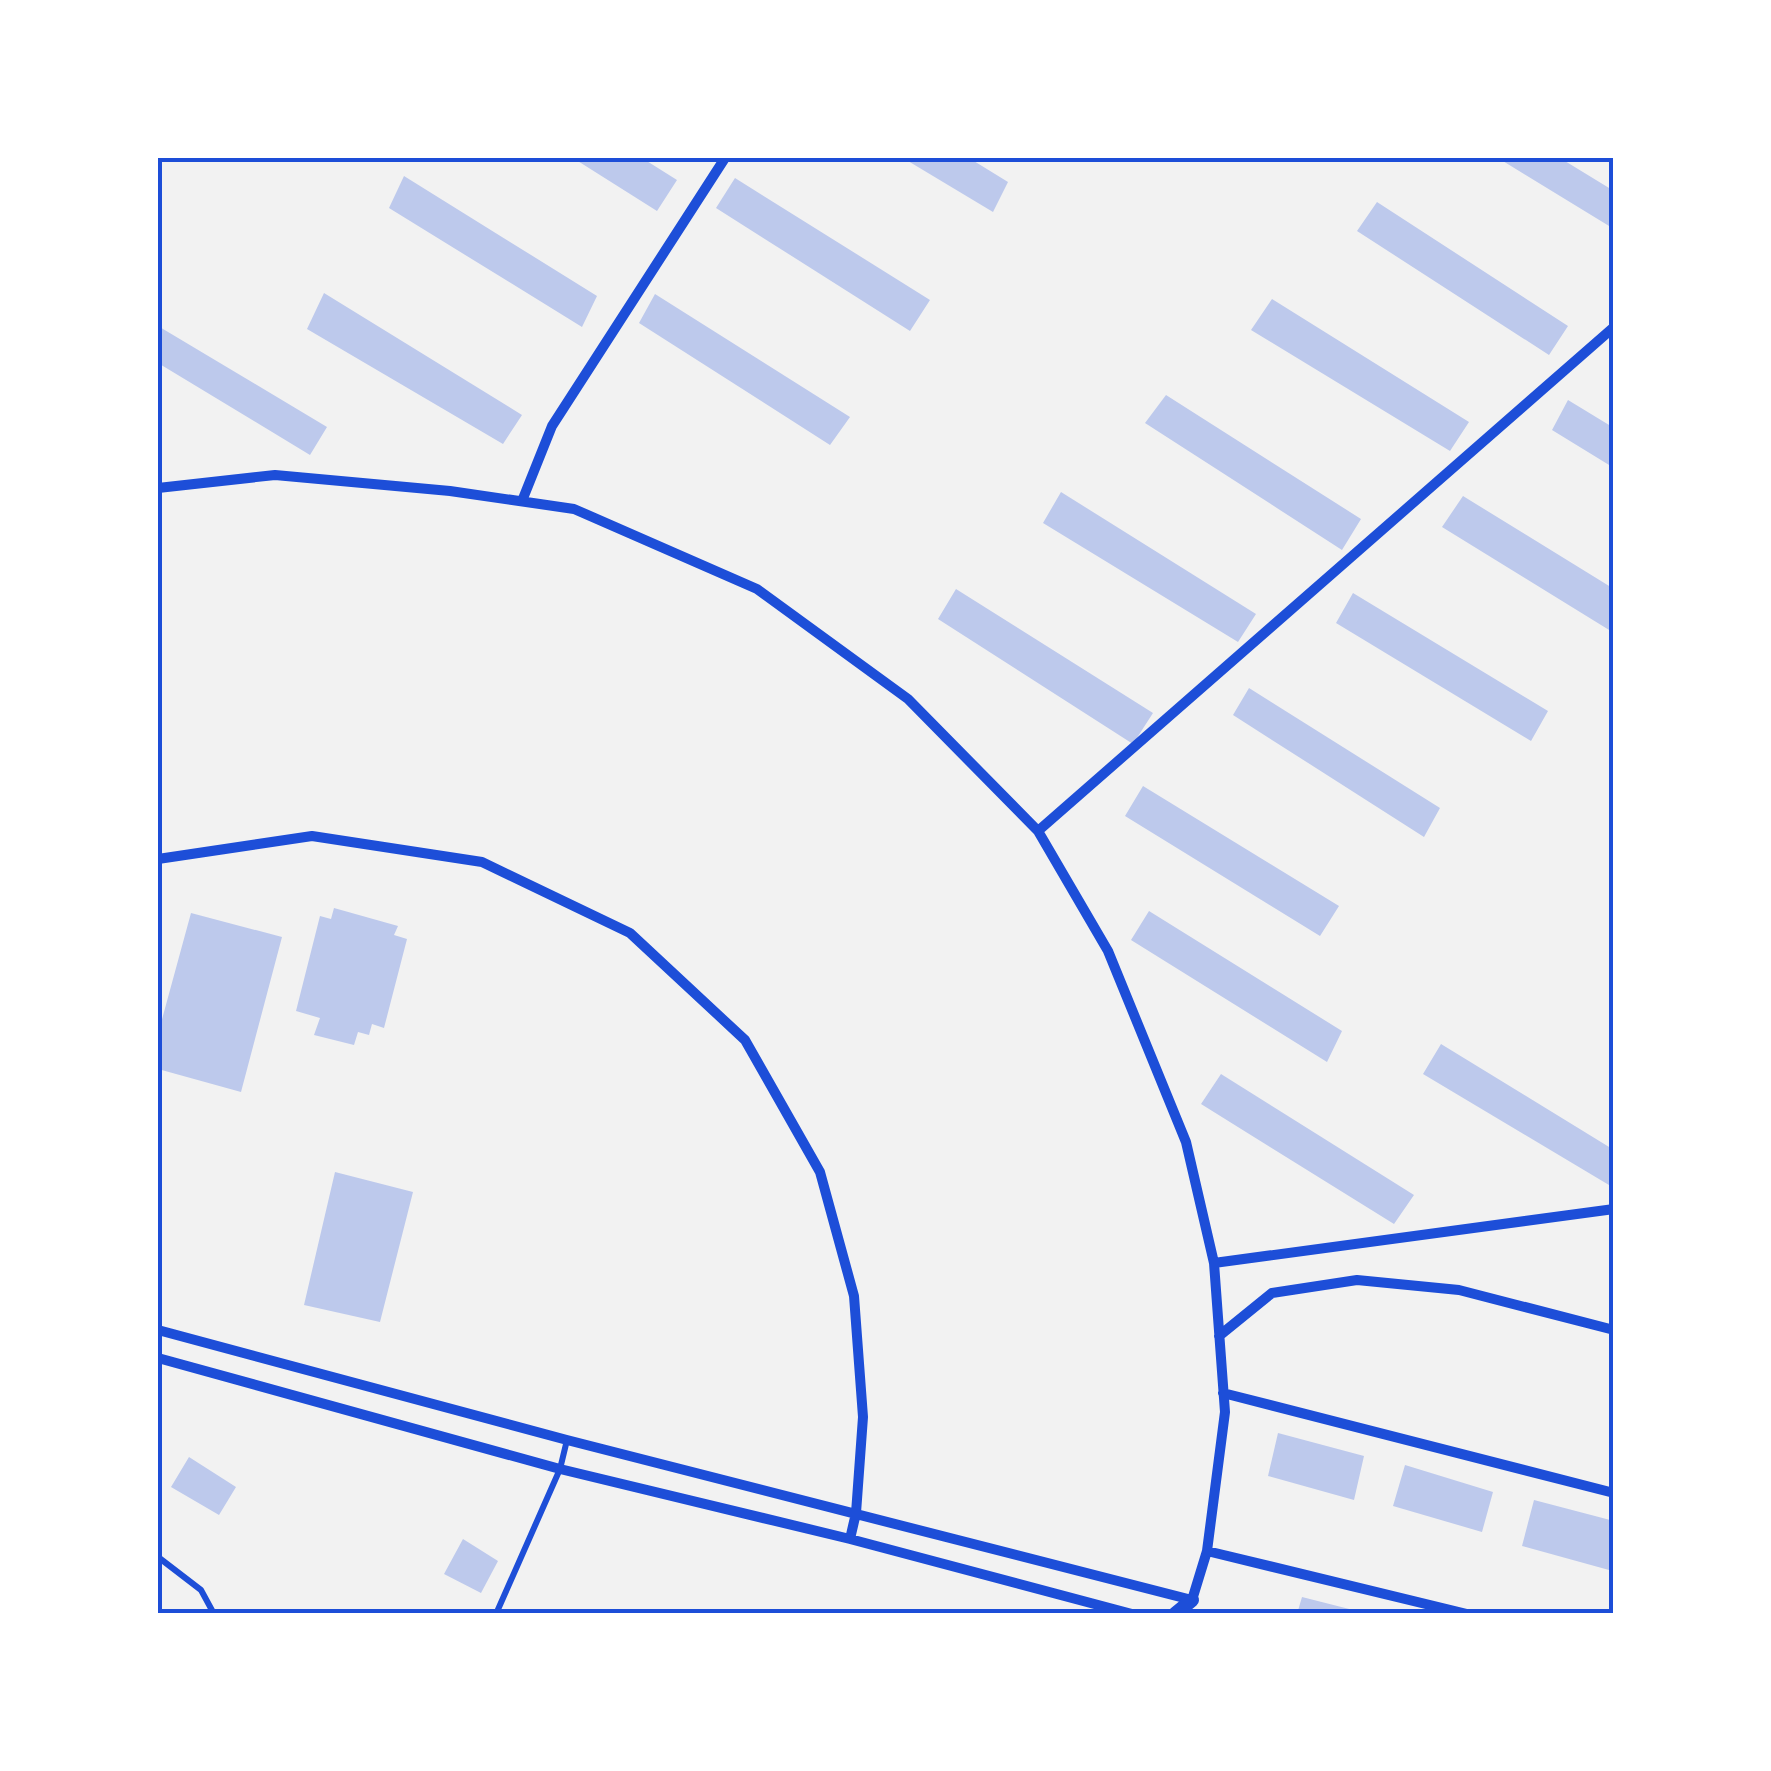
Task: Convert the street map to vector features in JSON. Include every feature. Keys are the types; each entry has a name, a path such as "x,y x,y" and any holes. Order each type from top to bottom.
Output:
{"street":[{"path":"522,501 552,426 725,158"},
{"path":"1038,831 1614,327"},
{"path":"158,488 274,475 450,491 574,509 757,589 908,699 1038,831 1108,952 1186,1142 1214,1263 1224,1412 1207,1551 1192,1607"},
{"path":"158,859 312,836 482,862 630,933 745,1040 820,1172 854,1296 863,1417 856,1512 850,1538"},
{"path":"1214,1263 1614,1209"},
{"path":"1219,1336 1272,1293 1357,1280 1459,1290 1614,1330"},
{"path":"158,1330 566,1440 856,1512 1192,1607"},
{"path":"158,1358 560,1469 850,1538 1132,1614"},
{"path":"1223,1393 1614,1493"},
{"path":"1207,1551 1467,1614"},
{"path":"1174,1614 1192,1607"}],"lane":[{"path":"496,1614 560,1469 566,1440"},
{"path":"158,1558 201,1590 214,1614"}],"building":[{"path":"573,158 642,158 677,180 657,211"},
{"path":"903,158 969,158 1008,182 993,212"},
{"path":"1498,158 1560,158 1614,191 1614,229"},
{"path":"404,176 597,296 582,327 389,208"},
{"path":"735,178 930,300 910,331 716,208"},
{"path":"1377,202 1568,326 1549,355 1357,231"},
{"path":"324,293 522,415 503,444 307,329"},
{"path":"655,294 850,417 830,445 639,323"},
{"path":"1272,299 1469,422 1450,451 1251,330"},
{"path":"158,326 327,427 310,455 158,363"},
{"path":"1166,395 1361,519 1342,550 1145,423"},
{"path":"1568,400 1614,428 1614,468 1552,430"},
{"path":"1061,492 1256,614 1238,642 1043,523"},
{"path":"1463,496 1614,589 1614,633 1442,527"},
{"path":"956,589 1153,713 1133,744 938,619"},
{"path":"1353,593 1548,711 1531,741 1336,623"},
{"path":"1249,688 1440,808 1424,837 1233,715"},
{"path":"1143,786 1339,906 1320,936 1125,816"},
{"path":"334,908 398,926 394,935 407,939 384,1028 372,1024 369,1035 358,1032 354,1045 314,1035 320,1018 296,1011 320,916 331,919"},
{"path":"1149,911 1342,1031 1327,1062 1131,940"},
{"path":"191,913 282,937 241,1092 158,1069 158,1034"},
{"path":"1441,1044 1614,1150 1614,1188 1423,1074"},
{"path":"1221,1074 1414,1195 1394,1224 1201,1104"},
{"path":"335,1172 413,1192 380,1322 304,1305"},
{"path":"1278,1433 1364,1456 1354,1500 1268,1476"},
{"path":"189,1457 236,1487 219,1515 171,1487"},
{"path":"1405,1465 1493,1492 1482,1532 1393,1506"},
{"path":"1534,1500 1614,1521 1614,1555 1609,1570 1522,1546"},
{"path":"463,1539 498,1561 481,1593 444,1574"},
{"path":"1302,1597 1361,1612 1361,1614 1297,1614"}]}
